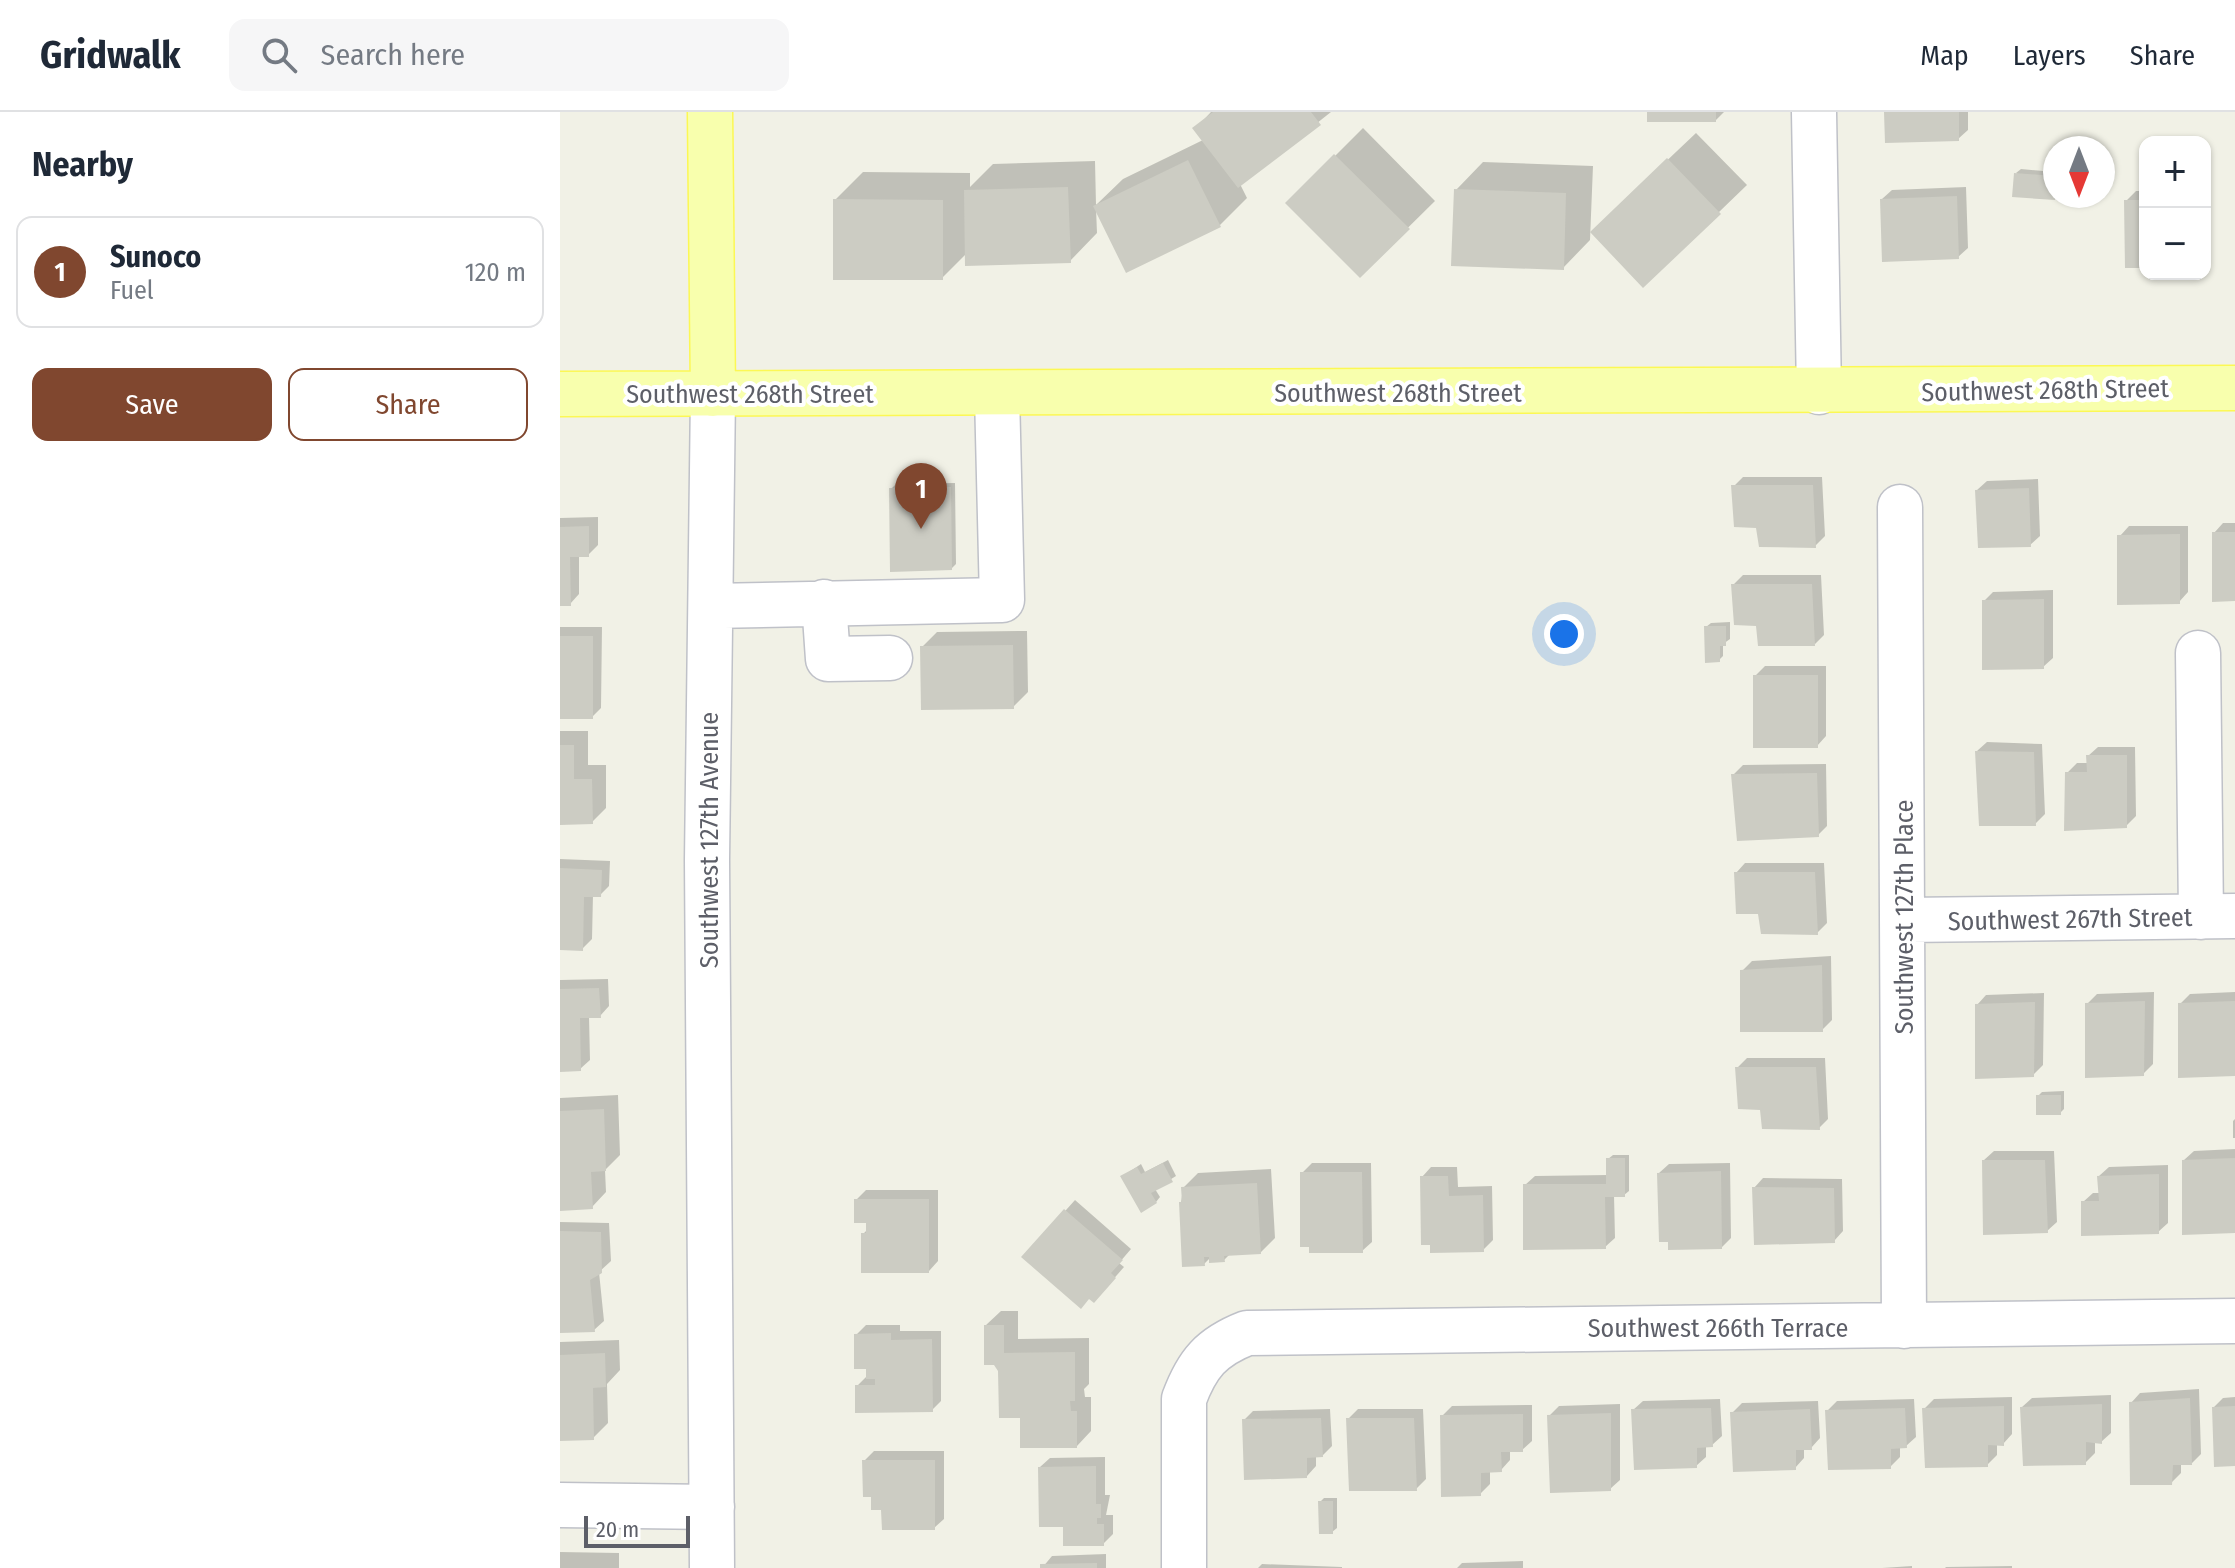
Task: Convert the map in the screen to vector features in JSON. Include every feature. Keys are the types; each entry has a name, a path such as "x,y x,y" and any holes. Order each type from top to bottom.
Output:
{"main road":[{"name":"Southwest 127th Avenue","path":"710,112 713,394"},
{"name":"Southwest 268th Street","path":"560,394 1819,392 2235,388"}],"street":[{"path":"1814,112 1819,392"},
{"name":"Southwest 127th Avenue","path":"712,1568 707,876 713,394"},
{"path":"711,606 1002,600 997,394"},
{"name":"Southwest 127th Place","path":"1900,507 1905,920 1904,1326"},
{"path":"824,602 828,659 890,658"},
{"path":"2198,653 2218,917"},
{"name":"Southwest 267th Street","path":"1905,920 2218,917"},
{"name":"Southwest 266th Terrace","path":"1184,1568 1184,1399 1193,1374 1207,1354 1247,1333 2235,1321"},
{"path":"560,1505 712,1507"}],"building":[{"path":"1213,112 1311,112 1321,125 1238,188 1192,128"},
{"path":"1647,112 1716,112 1716,122 1647,122"},
{"path":"1884,112 1959,112 1959,141 1885,143"},
{"path":"1334,154 1410,229 1360,278 1285,203"},
{"path":"1667,158 1721,214 1643,288 1590,232"},
{"path":"1188,160 1221,227 1126,273 1093,206"},
{"path":"2014,173 2043,175 2043,199 2012,197"},
{"path":"1068,187 1071,263 965,266 964,190"},
{"path":"1454,189 1566,193 1564,270 1451,266"},
{"path":"1957,196 1959,259 1882,262 1880,199"},
{"path":"833,199 943,200 943,280 833,280"},
{"path":"2124,200 2139,200 2139,268 2125,268"},
{"path":"1731,485 1813,485 1816,548 1759,547 1756,528 1734,527"},
{"path":"951,487 952,570 890,572 889,488"},
{"path":"2029,488 2031,547 1978,548 1975,490"},
{"path":"589,526 589,557 570,557 571,606 560,606 560,527"},
{"path":"2212,532 2235,532 2235,601 2212,602"},
{"path":"2180,534 2180,604 2117,605 2117,535"},
{"path":"1731,584 1812,584 1815,646 1758,646 1756,626 1734,625"},
{"path":"2044,599 2044,669 1982,670 1982,600"},
{"path":"1704,626 1726,626 1726,646 1720,646 1720,662 1705,663"},
{"path":"560,636 593,636 593,719 560,719"},
{"path":"1013,645 1014,709 921,710 920,646"},
{"path":"1753,675 1818,675 1818,748 1753,748"},
{"path":"560,745 574,745 574,779 592,779 593,824 560,825"},
{"path":"1975,751 2034,752 2036,826 1979,826"},
{"path":"2086,755 2127,755 2127,828 2064,831 2065,772 2087,772"},
{"path":"1817,773 1819,837 1737,841 1731,774"},
{"path":"560,868 602,870 601,897 584,897 583,951 560,950"},
{"path":"1734,872 1815,872 1818,935 1761,934 1758,914 1736,914"},
{"path":"1822,965 1823,1032 1740,1032 1740,970"},
{"path":"599,988 601,1018 580,1018 581,1071 560,1072 560,989"},
{"path":"2145,1001 2144,1076 2085,1078 2085,1003"},
{"path":"2235,1001 2235,1076 2178,1078 2178,1003"},
{"path":"2035,1002 2034,1077 1975,1079 1975,1004"},
{"path":"1735,1067 1816,1067 1820,1130 1762,1129 1760,1110 1738,1109"},
{"path":"2036,1095 2061,1095 2061,1115 2036,1115"},
{"path":"604,1109 606,1171 591,1172 593,1209 560,1211 560,1111"},
{"path":"1606,1158 1625,1158 1625,1197 1605,1197 1606,1249 1523,1250 1523,1184 1606,1184"},
{"path":"2235,1158 2235,1233 2182,1235 2182,1160"},
{"path":"1982,1160 2045,1160 2048,1233 1983,1235"},
{"path":"1163,1163 1173,1182 1151,1193 1157,1203 1141,1213 1120,1176 1137,1167 1141,1174"},
{"path":"1721,1171 1722,1249 1668,1250 1668,1242 1659,1242 1657,1173"},
{"path":"1300,1172 1362,1172 1363,1253 1309,1253 1309,1247 1300,1247"},
{"path":"2159,1174 2159,1234 2081,1236 2081,1201 2099,1201 2097,1176"},
{"path":"1420,1176 1448,1176 1449,1196 1483,1195 1484,1252 1430,1253 1430,1245 1421,1245"},
{"path":"1257,1183 1261,1254 1224,1256 1225,1262 1209,1263 1209,1257 1204,1257 1205,1266 1182,1267 1181,1187"},
{"path":"1752,1187 1834,1188 1835,1243 1754,1245"},
{"path":"854,1199 929,1199 929,1273 861,1273 861,1233 866,1233 866,1223 854,1223"},
{"path":"1064,1209 1123,1260 1111,1273 1116,1278 1094,1303 1089,1299 1081,1309 1021,1257"},
{"path":"560,1231 601,1232 602,1273 590,1280 595,1332 560,1333"},
{"path":"984,1325 1004,1325 1004,1353 1075,1352 1075,1401 1070,1401 1071,1411 1077,1411 1077,1448 1020,1448 1020,1418 999,1418 998,1371 994,1365 984,1365"},
{"path":"891,1333 891,1340 932,1339 933,1412 855,1413 855,1385 875,1385 875,1379 866,1379 866,1369 854,1369 854,1334"},
{"path":"605,1353 606,1387 593,1388 594,1440 560,1441 560,1355"},
{"path":"2190,1398 2192,1465 2173,1465 2172,1485 2130,1485 2129,1402"},
{"path":"2102,1404 2102,1444 2086,1442 2086,1465 2023,1466 2020,1407"},
{"path":"2004,1406 2004,1446 1988,1445 1988,1467 1925,1468 1922,1408"},
{"path":"2235,1406 2235,1466 2214,1467 2212,1407"},
{"path":"1711,1408 1713,1447 1697,1448 1697,1468 1634,1470 1631,1409"},
{"path":"1905,1408 1907,1448 1891,1449 1891,1469 1828,1470 1825,1410"},
{"path":"1810,1409 1812,1450 1796,1450 1796,1470 1733,1472 1730,1412"},
{"path":"1611,1413 1611,1491 1550,1493 1547,1415"},
{"path":"1523,1414 1523,1452 1501,1452 1502,1472 1481,1473 1481,1496 1441,1497 1440,1415"},
{"path":"1321,1418 1323,1457 1307,1458 1307,1478 1244,1480 1242,1419"},
{"path":"1346,1418 1414,1418 1417,1491 1349,1491"},
{"path":"862,1460 935,1460 935,1530 882,1530 881,1510 871,1510 871,1497 863,1497"},
{"path":"1096,1466 1096,1504 1101,1504 1101,1518 1097,1518 1097,1524 1104,1524 1104,1546 1063,1546 1063,1527 1039,1527 1038,1467"},
{"path":"1318,1501 1333,1501 1333,1534 1319,1534"},
{"path":"1097,1563 1097,1568 1040,1568 1040,1564"}],"place":[{"name":"Sunoco","path":"921,529"}]}
